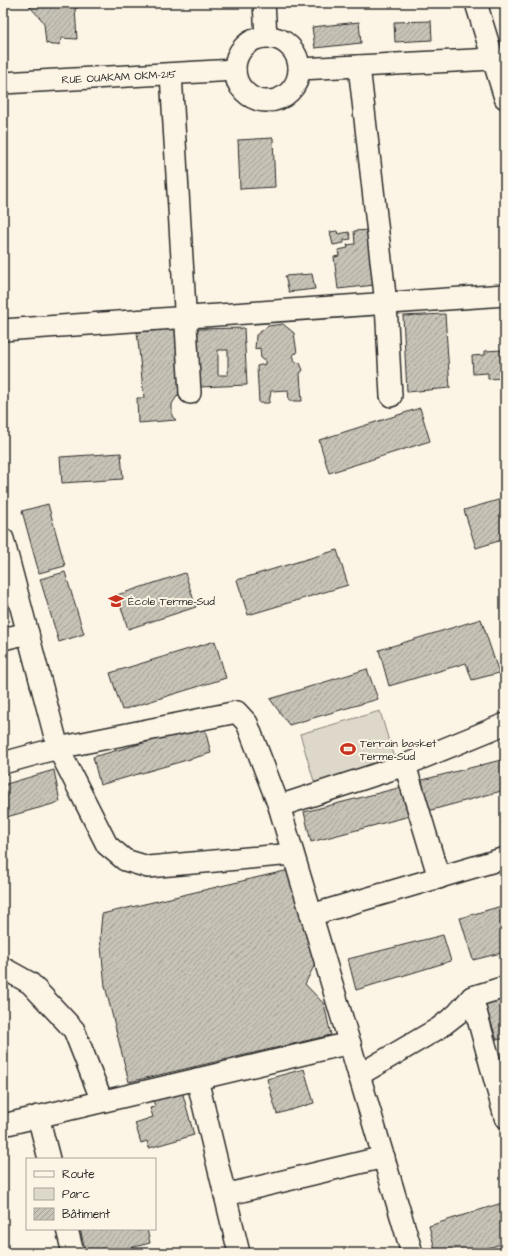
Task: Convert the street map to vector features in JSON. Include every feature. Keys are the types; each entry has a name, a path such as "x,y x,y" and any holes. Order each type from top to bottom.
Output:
{"street":[{"path":"264,3 266,36"},
{"path":"476,3 505,98"},
{"path":"266,36 279,38 290,46 297,56 300,68 298,79 294,88 287,95 278,100 268,102 258,101 249,96 242,89 237,80 235,70 237,58 244,47 254,39 266,36"},
{"path":"300,68 493,59"},
{"path":"359,66 386,304 391,396"},
{"name":"RUE OUAKAM OKM-215","path":"3,83 235,70"},
{"path":"171,74 190,393"},
{"path":"3,330 505,295"},
{"path":"3,539 58,748 107,845 125,860 148,867 293,854"},
{"path":"3,639 28,633"},
{"path":"3,764 58,748 237,712 247,722 279,806 412,1253"},
{"path":"279,806 405,765 505,724"},
{"path":"405,765 439,878"},
{"path":"311,915 505,858"},
{"path":"3,968 30,984 74,1030 102,1101"},
{"path":"359,1075 439,1028 457,1014 472,997 505,987"},
{"path":"472,997 505,1117"},
{"path":"3,1125 350,1043"},
{"path":"197,1079 239,1253"},
{"path":"38,1116 49,1158"},
{"path":"225,1195 384,1157"},
{"path":"67,1230 73,1253"}],"green space":[{"name":"Terrain basket Terme-Sud","path":"380,711 396,765 316,788 300,734"}],"building":[{"path":"34,3 77,3 78,8 75,8 77,39 61,38 60,44 56,45 46,43 44,24 29,6"},
{"path":"431,21 432,40 395,42 394,22"},
{"path":"359,22 361,43 315,48 312,27"},
{"path":"273,138 275,187 240,189 238,140"},
{"path":"369,230 375,285 338,289 334,257 339,256 338,250 348,248 347,245 355,244 354,231"},
{"path":"337,231 338,234 349,232 351,239 344,240 344,243 333,245 330,232"},
{"path":"312,274 315,289 289,292 285,276"},
{"path":"445,314 450,388 407,392 403,316"},
{"path":"283,324 294,333 297,353 293,354 295,362 300,363 303,370 300,374 302,401 289,401 288,390 271,391 269,403 259,403 257,366 265,364 265,359 261,359 260,348 255,349 256,335 268,326"},
{"path":"178,328 181,390 172,404 172,416 176,420 138,423 137,398 144,398 137,332"},
{"path":"244,328 247,385 199,387 196,329","holes":["218,350 228,350 228,375 218,375"]},
{"path":"502,350 504,378 488,379 488,373 473,374 472,356 485,355 485,351"},
{"path":"420,408 430,441 329,473 319,440"},
{"path":"121,453 123,479 62,483 60,457"},
{"path":"505,498 505,539 476,548 464,510"},
{"path":"48,504 65,566 39,573 22,511"},
{"path":"337,550 348,585 248,615 237,580"},
{"path":"65,572 84,634 59,642 40,579"},
{"path":"185,573 196,607 128,629 117,595"},
{"path":"481,619 499,673 472,680 466,663 389,686 379,650"},
{"path":"215,641 226,678 122,710 110,673"},
{"path":"367,669 378,699 289,725 270,699"},
{"path":"204,726 211,753 100,785 93,757"},
{"path":"505,759 505,790 428,811 422,780"},
{"path":"54,770 60,802 3,818 3,785"},
{"path":"402,787 410,816 311,842 304,812"},
{"path":"289,870 316,962 305,984 324,1004 331,1035 129,1082 105,986 100,937 102,914"},
{"path":"505,905 505,952 473,960 460,918"},
{"path":"443,935 451,961 356,990 348,959"},
{"path":"505,993 505,1038 497,1040 483,999"},
{"path":"304,1069 314,1103 277,1114 267,1079"},
{"path":"182,1091 194,1135 149,1148 147,1141 141,1143 135,1123 153,1117 150,1108 155,1107 153,1099"},
{"path":"505,1202 505,1243 471,1253 436,1253 429,1226"},
{"path":"80,1230 147,1230 150,1243 110,1253 86,1253"}],"place":[{"name":"École Terme-Sud","path":"116,601"},
{"name":"Terrain basket Terme-Sud","path":"348,749"}]}
